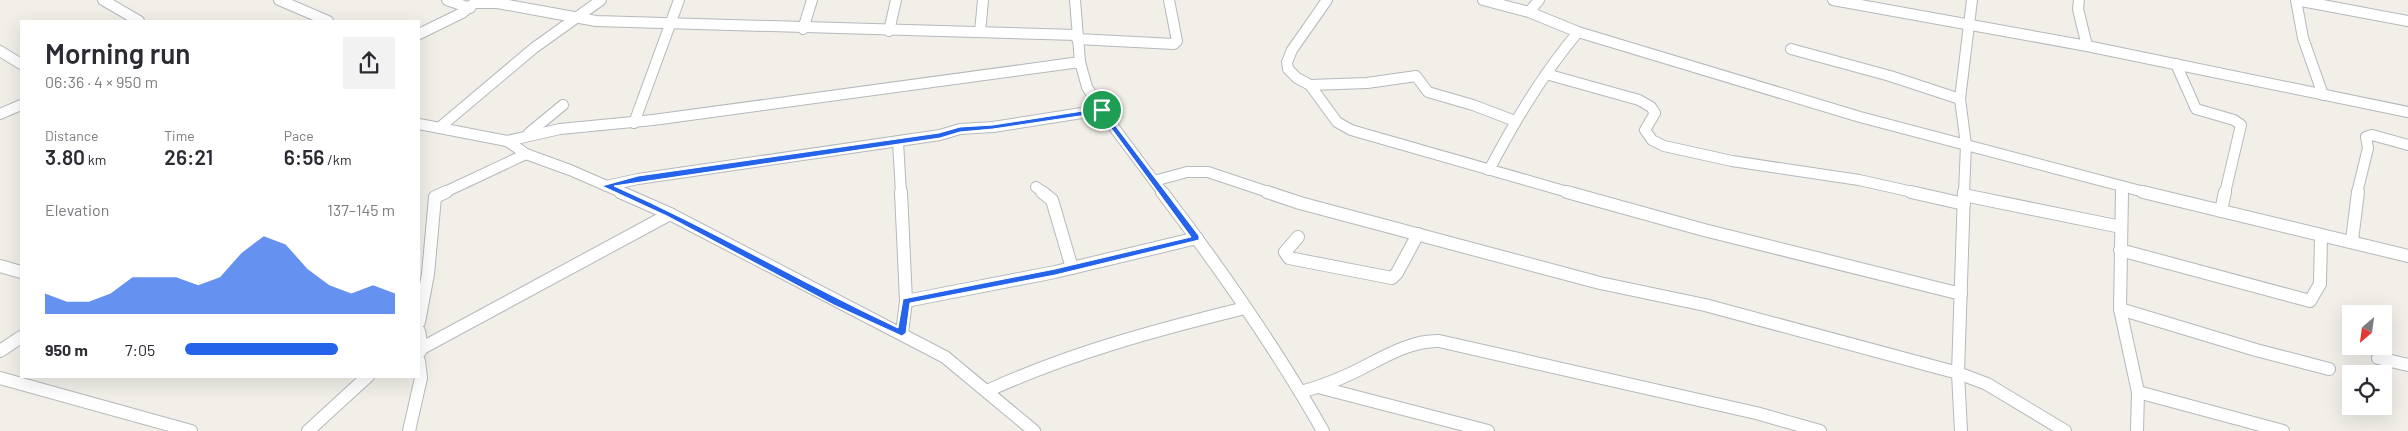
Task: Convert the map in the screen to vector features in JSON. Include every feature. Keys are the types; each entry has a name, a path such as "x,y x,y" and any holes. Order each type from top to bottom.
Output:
{"street":[{"path":"103,0 137,20"},
{"path":"279,0 326,20"},
{"path":"447,0 475,4 498,1 596,21 804,29 980,32 1174,44 1177,41 1169,0"},
{"path":"438,128 574,18 601,0"},
{"path":"634,123 648,90 654,63 668,25 680,0"},
{"path":"804,29 812,0"},
{"path":"890,31 896,0"},
{"path":"980,32 983,0"},
{"path":"1075,0 1080,62 1087,87 1245,308 1301,392 1323,431"},
{"path":"1327,0 1292,50 1287,62 1288,69 1297,78 1310,85 1337,122 1351,130 1704,230 1961,294"},
{"path":"1483,0 1529,12 1578,32 1860,117 2122,187 2321,236 2352,240 2408,256"},
{"path":"1529,12 1539,0"},
{"path":"1832,0 2087,46 2408,112"},
{"path":"1961,431 1958,374 1966,146 1960,99 1972,0"},
{"path":"2079,0 2078,9 2087,46"},
{"path":"2323,95 2303,38 2296,0 2408,21"},
{"path":"2354,0 2356,10"},
{"path":"420,34 449,20 475,4"},
{"path":"1489,170 1515,121 1552,64 1578,32"},
{"path":"1791,49 1890,76 1960,99"},
{"path":"0,51 20,63"},
{"path":"507,141 529,133 634,123 766,103 1080,62"},
{"path":"2176,64 2196,109 2234,120 2241,125 2221,211"},
{"path":"1546,74 1639,100 1651,107 1655,113 1645,130 1652,140 1664,146 1732,162 1859,180 2121,227"},
{"path":"1310,85 1366,83 1416,76 1428,92 1473,105 1515,121"},
{"path":"0,114 20,105"},
{"path":"529,133 563,105"},
{"path":"606,186 638,179 898,142 940,135 960,129 993,127 1102,110"},
{"path":"420,125 507,141 526,154"},
{"path":"2352,240 2355,204 2368,148 2366,137 2372,135 2408,145"},
{"path":"898,142 906,301 902,333"},
{"path":"420,312 435,197 526,154 532,154 670,214 837,302 902,333 945,357 1034,431"},
{"path":"1154,181 1187,172 1208,172 1300,203 1600,283 1705,305 1958,374 1987,384 2065,431"},
{"path":"1036,187 1052,200 1072,268"},
{"path":"2122,187 2120,309 2138,392 2137,431"},
{"path":"420,350 670,214"},
{"path":"1298,237 1285,252 1289,258 1392,278 1397,273 1418,234"},
{"path":"2120,250 2310,301 2320,284 2321,236"},
{"path":"906,301 1072,268 1196,238"},
{"path":"0,266 20,272"},
{"path":"987,391 1022,374 1076,353 1152,330 1245,308"},
{"path":"2120,309 2256,350 2329,369"},
{"path":"0,352 20,338"},
{"path":"1301,392 1322,388 1412,346 1435,341 1469,346 1737,408 1820,431"},
{"path":"2378,358 2408,365"},
{"path":"409,431 421,378 420,370"},
{"path":"0,378 191,431"},
{"path":"308,431 366,378"},
{"path":"1322,388 1488,431"},
{"path":"2138,392 2283,431"}],"route":[{"path":"1102,110 1196,238 1055,272 906,301 902,333 731,248 670,214 606,186 638,179 940,135 960,129 993,127 1102,110"}]}
